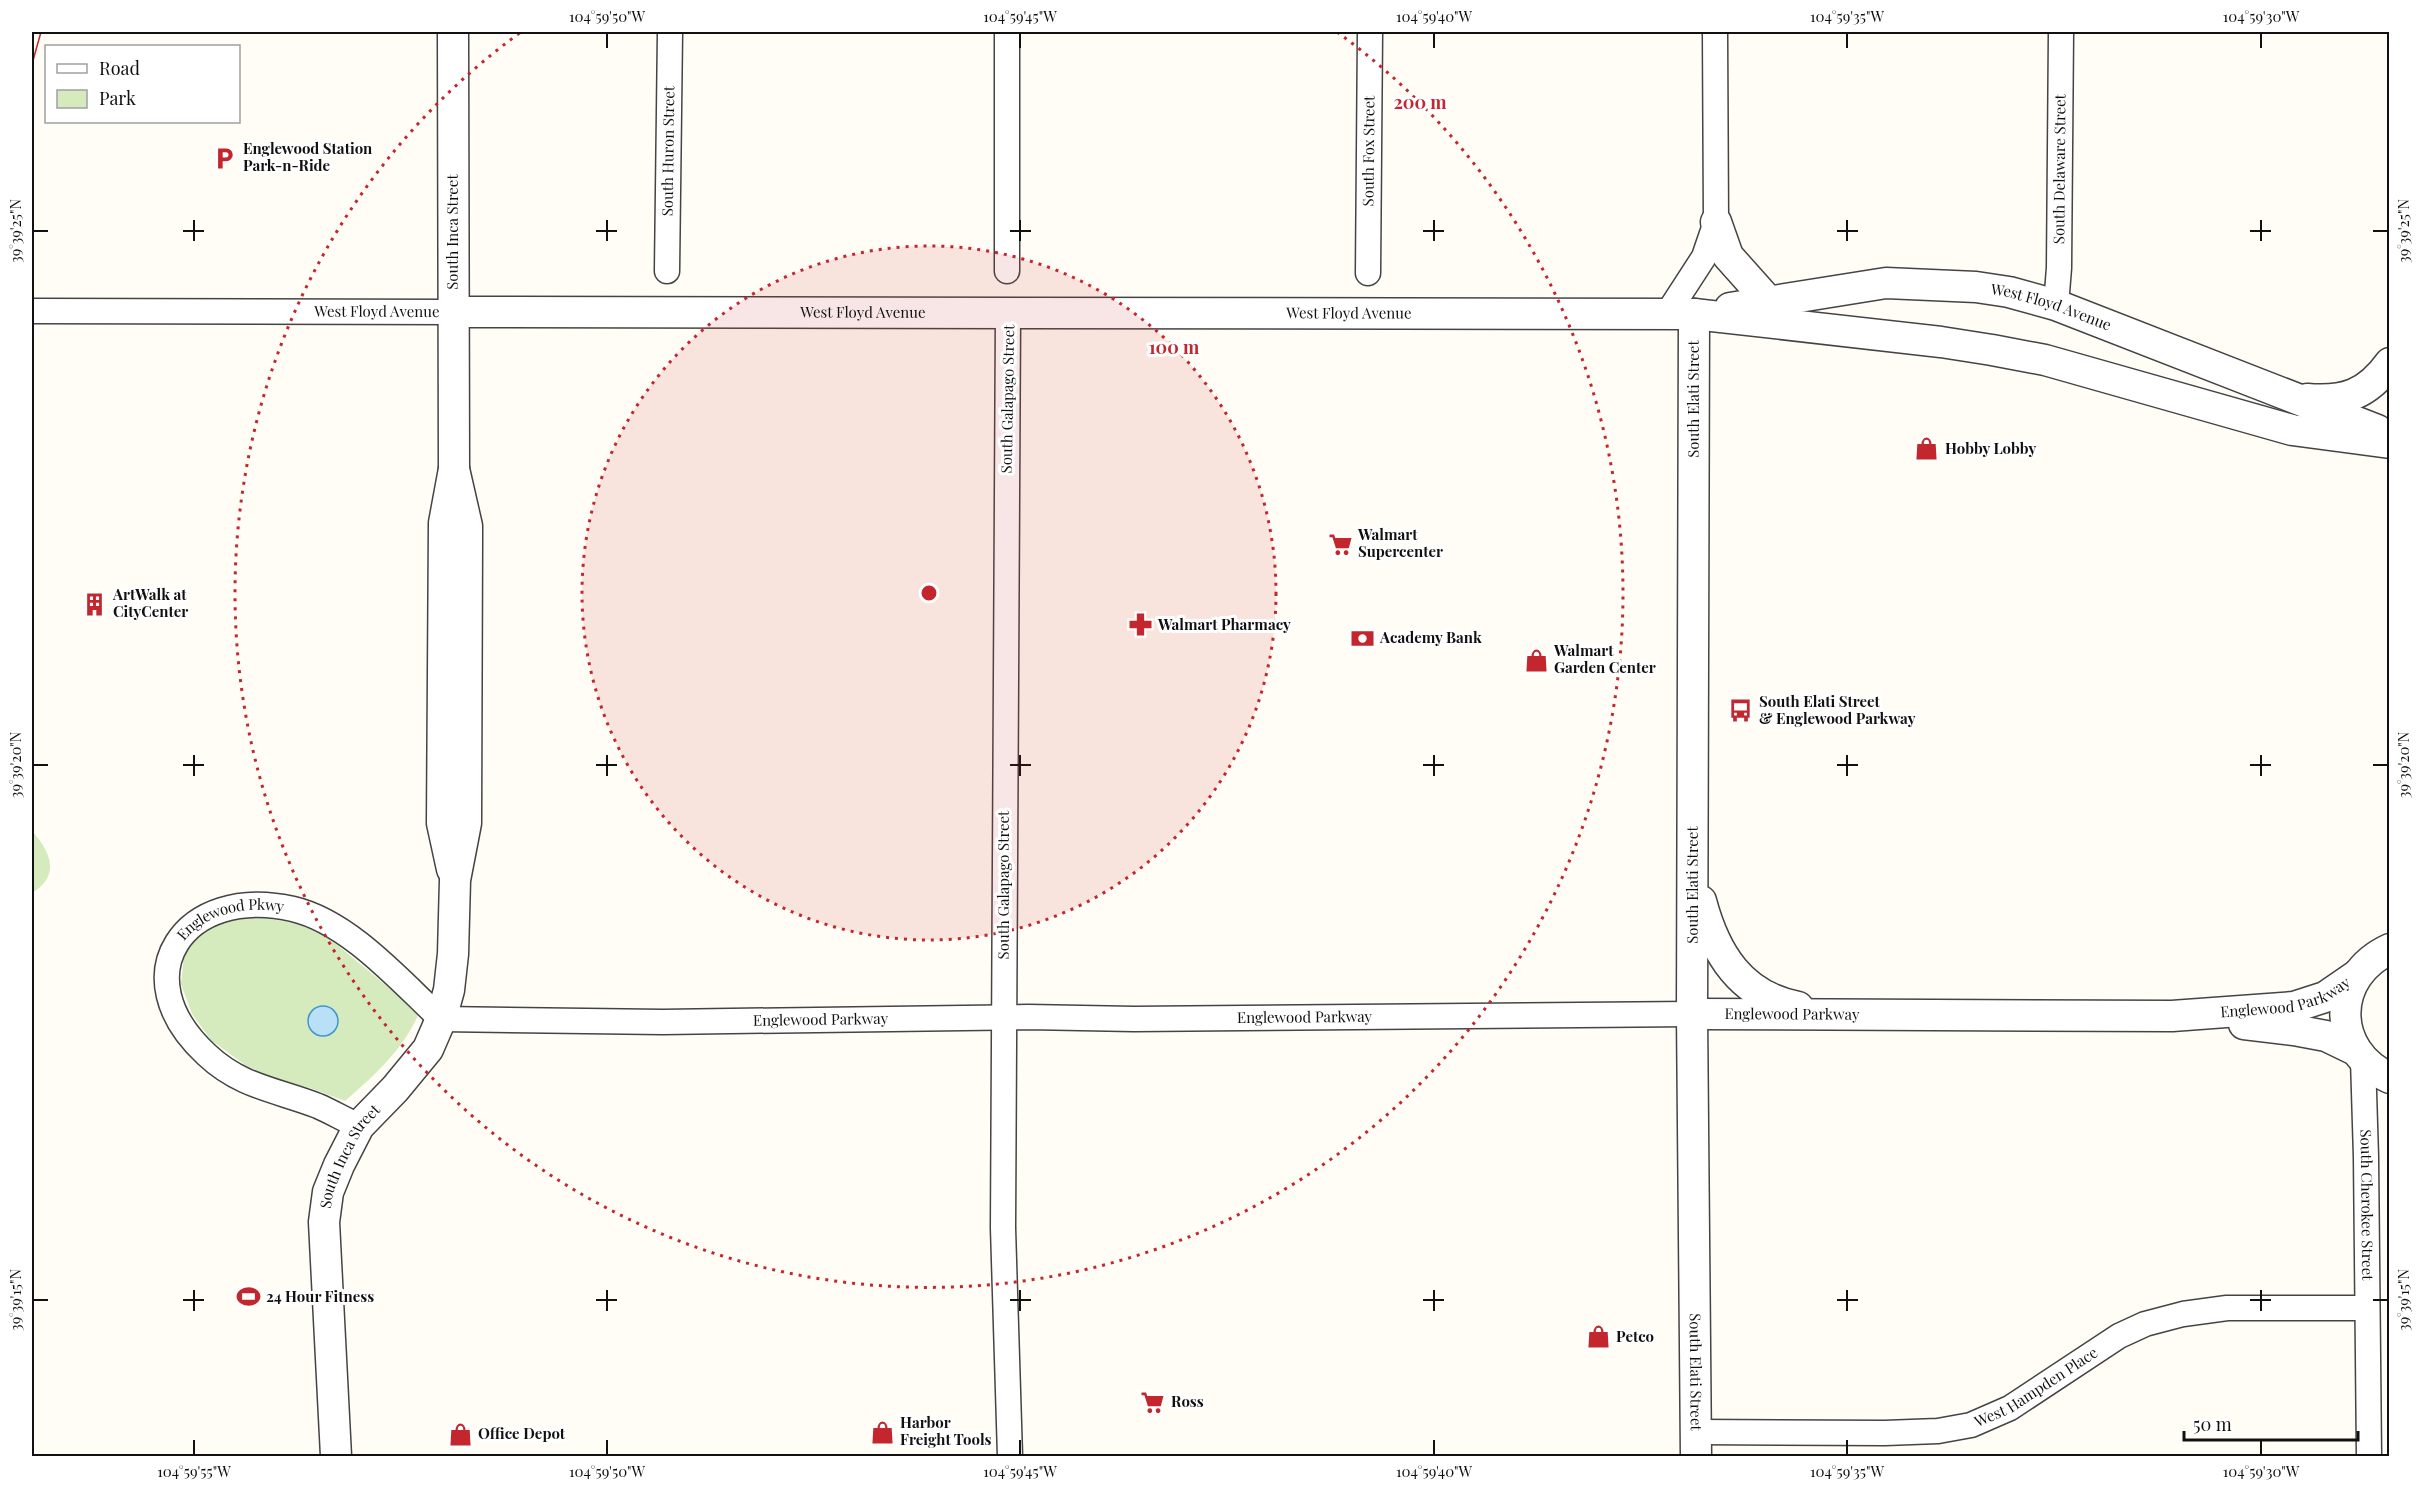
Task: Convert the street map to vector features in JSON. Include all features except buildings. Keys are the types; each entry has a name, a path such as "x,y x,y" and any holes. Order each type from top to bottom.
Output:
{"street":[{"name":"South Inca Street","path":"336,1456 324,1222 328,1192 359,1126 428,1049 441,1019 449,990 453,954 455,880 442,823 444,523 454,470 453,32"},
{"name":"South Huron Street","path":"667,271 670,32"},
{"path":"1007,32 1007,271"},
{"name":"South Fox Street","path":"1368,273 1370,32"},
{"path":"1715,32 1716,222 1728,256 1742,275 1769,302"},
{"name":"South Delaware Street","path":"2056,305 2059,268 2061,32"},
{"path":"1681,314 1716,222"},
{"name":"West Floyd Avenue","path":"1681,314 1886,283 1998,290 2056,305 2390,435"},
{"name":"West Floyd Avenue","path":"32,311 1681,314 1941,342 1992,350 2045,360 2292,430 2390,443"},
{"name":"South Galapago Street","path":"1008,314 1003,1228 1010,1456"},
{"name":"South Elati Street","path":"1681,314 1693,866 1696,1444"},
{"path":"2296,398 2324,400 2343,398 2361,392 2379,378 2390,363"},
{"path":"1693,866 1713,937 1738,976 1767,998 1790,1006 1830,1014"},
{"name":"Englewood Pkwy","path":"359,1126 317,1106 266,1091 237,1076 208,1056 185,1032 170,1005 168,979 171,957 181,935 201,917 230,907 258,905 293,909 326,921 358,943 441,1019"},
{"name":"Englewood Parkway","path":"441,1019 663,1022 1028,1017 1134,1019 1692,1014 2172,1016 2294,1007 2325,997 2357,975 2372,959 2390,949"},
{"path":"2357,975 2347,995 2345,1018 2350,1040 2359,1055"},
{"name":"Englewood Parkway","path":"2172,1016 2294,1030 2326,1036 2359,1055 2371,1068 2390,1078"},
{"name":"South Cherokee Street","path":"2359,1055 2366,1157 2369,1456"},
{"name":"West Hampden Place","path":"1696,1444 1938,1431 1971,1425 2010,1407 2119,1336 2145,1324 2183,1314 2227,1308 2367,1308"}],"green space":[{"path":"32,831 48,856 50,872 41,886 32,893"},
{"path":"256,916 317,928 419,1013 405,1039 396,1050 345,1101 274,1078 245,1065 211,1040 192,1014 181,984 184,955 198,936 225,920"}],"water":[{"path":"323,1006 329,1007 337,1015 337,1027 329,1035 323,1036 317,1035 309,1027 308,1021 309,1015 317,1007"}],"tram line":[{"path":"32,64 41,32"}],"place":[{"name":"Englewood Station Park-n-Ride","path":"225,158"},
{"name":"Hobby Lobby","path":"1927,449"},
{"name":"Walmart Supercenter","path":"1340,544"},
{"name":"ArtWalk at CityCenter","path":"95,604"},
{"name":"Walmart Pharmacy","path":"1140,625"},
{"name":"Academy Bank","path":"1362,638"},
{"name":"Walmart Garden Center","path":"1536,660"},
{"name":"South Elati Street & Englewood Parkway","path":"1741,711"},
{"name":"24 Hour Fitness","path":"248,1297"},
{"name":"Petco","path":"1598,1337"},
{"name":"Ross","path":"1153,1402"},
{"name":"Harbor Freight Tools","path":"882,1432"},
{"name":"Office Depot","path":"460,1434"}]}
